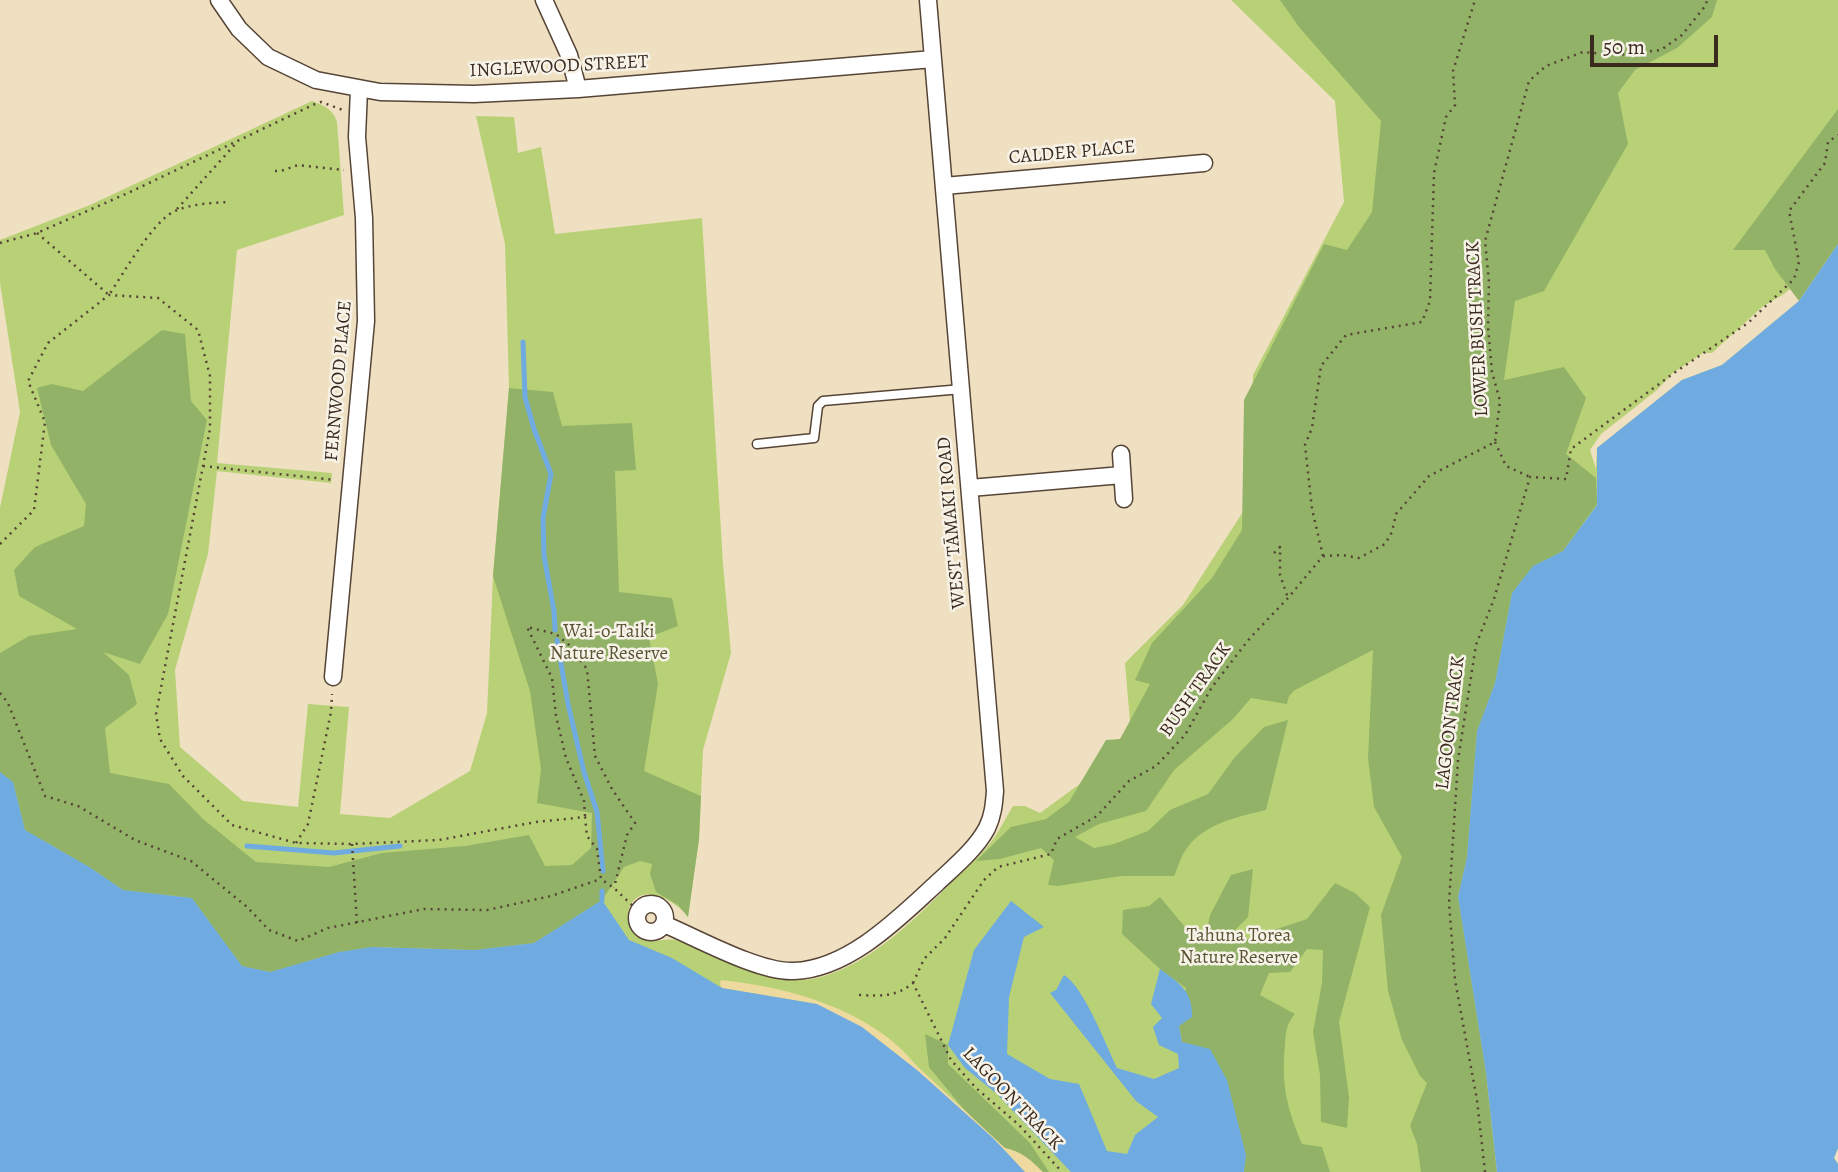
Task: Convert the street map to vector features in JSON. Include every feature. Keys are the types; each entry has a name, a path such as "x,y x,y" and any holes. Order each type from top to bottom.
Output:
{"street":[{"name":"INGLEWOOD STREET","path":"219,0 239,29 268,57 316,80 380,92 474,94 578,89 933,59"},
{"path":"544,0 569,55 578,89"},
{"name":"WEST TĀMAKI ROAD","path":"638,911 637,920 645,931 658,931 664,924 759,965 791,972 809,970 856,949 892,924 977,842 992,816 995,791 928,0"},
{"name":"FERNWOOD PLACE","path":"333,677 367,311 357,113 359,89"},
{"name":"CALDER PLACE","path":"944,186 1205,163"},
{"path":"1121,454 1124,499"},
{"path":"970,488 1122,475"}],"lane":[{"path":"757,444 814,438 818,406 823,401 962,389"}],"path":[{"path":"1323,556 1312,509 1305,445 1312,428 1321,366 1346,335 1422,322 1430,301 1434,173 1446,117 1455,105 1453,71 1475,0"},
{"name":"LOWER BUSH TRACK","path":"1323,556 1359,558 1385,544 1392,532 1396,514 1429,476 1495,442 1500,401 1492,372 1485,241 1529,81 1546,66 1583,52 1618,55 1661,50 1682,36 1707,0"},
{"path":"0,243 37,233 321,102 357,113"},
{"path":"1495,442 1506,466 1530,477 1566,479 1571,449 1674,373 1748,323 1794,279 1799,262 1789,211 1825,163 1828,142 1838,135"},
{"path":"0,544 34,510 45,422 28,381 48,343 109,295 142,246 222,162 239,140"},
{"path":"275,171 298,165 360,170"},
{"path":"175,211 228,202"},
{"path":"37,233 109,295 158,298 198,330 210,376 210,429 156,714 160,739 183,776 232,825 296,843 352,844 439,840 536,821 584,817"},
{"path":"203,466 352,482"},
{"name":"LAGOON TRACK","path":"1485,1172 1477,1101 1455,980 1449,903 1456,786 1476,645 1494,599 1530,477"},
{"path":"1274,553 1280,547 1280,575 1288,598"},
{"name":"BUSH TRACK","path":"913,983 924,959 945,938 984,880 998,867 1051,854 1057,839 1097,816 1129,781 1156,766 1185,735 1212,687 1235,657 1323,556"},
{"path":"601,880 597,849 587,836 584,801 566,758 556,716 552,678 527,627 556,634 569,645 587,669 595,757 635,823 627,835 614,888"},
{"path":"296,843 308,824 331,712 333,677"},
{"path":"0,692 8,703 45,796 78,806 135,840 191,860 247,906 269,930 298,941 328,928 424,909 487,909 551,896 601,880 614,888 638,911"},
{"path":"352,844 356,923"},
{"path":"859,995 890,996 913,983"},
{"name":"LAGOON TRACK","path":"913,983 951,1060 976,1088 1019,1125 1062,1172"}],"green space":[{"path":"1231,0 1838,0 1838,227 1799,281 1762,307 1712,353 1703,353 1673,373 1657,390 1601,434 1590,450 1596,469 1597,448 1682,380 1722,365 1799,301 1838,244 1838,1148 1834,1158 1838,1164 1838,1172 1497,1172 1486,1073 1494,1172 0,1172 0,508 20,412 0,283 0,240 90,205 312,101 331,111 337,122 344,215 237,250 217,463 332,473 331,483 217,471 208,554 175,670 180,747 243,801 298,807 308,704 349,707 340,814 390,818 470,771 487,713 493,576 509,388 505,244 476,116 514,117 518,153 541,147 555,234 702,218 731,653 703,750 699,839 688,917 671,902 648,894 634,900 629,909 628,920 634,934 643,940 679,941 748,970 783,980 821,977 858,961 909,924 985,850 1013,806 1025,806 1040,813 1132,746 1125,663 1183,605 1248,504 1253,375 1344,202 1335,101"},
{"path":"1280,0 1717,0 1712,17 1677,48 1635,70 1618,93 1628,144 1544,291 1515,301 1504,380 1564,367 1586,398 1566,454 1596,478 1597,504 1563,551 1533,566 1512,593 1495,683 1477,731 1467,857 1458,897 1486,1073 1497,1172 1421,1172 1417,1144 1410,1126 1427,1083 1420,1076 1402,1040 1388,991 1381,915 1402,857 1374,807 1368,758 1373,650 1295,690 1289,696 1287,704 1251,698 1233,719 1174,770 1146,811 1099,824 1075,837 1094,848 1114,844 1148,831 1170,810 1208,794 1235,757 1264,727 1288,720 1266,810 1221,823 1201,834 1185,851 1174,876 1121,876 1058,886 1048,885 1054,860 1041,848 1000,859 976,861 1011,827 1046,819 1069,802 1106,740 1120,739 1150,684 1135,680 1152,643 1212,578 1242,530 1244,400 1324,244 1347,250 1372,212 1381,121 1299,27"},
{"path":"1838,109 1838,244 1799,301 1775,269 1765,250 1733,250"},
{"name":"Wai-o-Taiki Nature Reserve","path":"162,330 185,334 191,401 207,420 168,614 140,664 103,652 129,675 137,704 105,728 110,773 169,784 203,819 256,862 329,867 382,853 465,846 529,835 545,866 572,865 591,848 592,813 537,803 541,769 530,691 493,576 509,388 553,392 562,426 632,423 636,470 615,471 619,592 672,598 678,626 649,637 658,684 644,771 701,796 699,839 688,917 678,905 656,892 650,874 652,864 640,861 624,867 602,900 534,943 475,950 372,947 339,952 270,972 242,966 192,898 123,890 25,830 13,782 0,772 0,653 29,636 77,629 19,596 14,570 35,547 84,526 86,504 51,445 37,388 52,384 83,391"},
{"name":"Tahuna Torea Nature Reserve","path":"1253,869 1248,917 1227,938 1238,942 1307,919 1335,883 1355,893 1370,907 1339,1022 1349,1097 1347,1128 1321,1122 1320,1075 1313,1032 1322,983 1323,950 1307,949 1290,972 1269,973 1260,995 1295,1014 1288,1025 1286,1036 1286,1096 1302,1144 1322,1147 1330,1172 1244,1172 1246,1155 1182,1042 1179,1026 1186,988 1160,969 1122,934 1123,910 1149,906 1160,897 1190,933 1207,929 1210,915 1231,875"},
{"path":"925,1034 948,1045 948,1064 1030,1143 1049,1172 1025,1172 961,1106 929,1067"}],"sand":[{"path":"721,980 747,983 801,996 853,1016 877,1030 1005,1148 1021,1154 1043,1172 1024,1172 817,1004 722,988"}],"water":[{"path":"1838,244 1838,1148 1834,1158 1838,1164 1838,1172 1497,1172 1486,1073 1458,897 1467,857 1477,731 1495,683 1512,593 1533,566 1563,551 1597,505 1597,448 1682,380 1722,365 1799,301"},
{"path":"0,772 13,782 25,830 123,890 192,898 242,966 270,972 339,952 372,947 475,950 534,943 602,900 629,940 672,958 722,988 817,1004 862,1027 917,1070 993,1138 1025,1172 0,1172"},
{"path":"1011,901 1044,927 1024,937 1009,997 1007,1054 1050,1079 1079,1084 1107,1151 1127,1154 1135,1135 1158,1117 1136,1101 1050,993 1056,990 1064,975 1072,981 1087,1004 1117,1068 1154,1079 1179,1068 1178,1054 1159,1045 1153,1027 1162,1018 1151,1004 1160,969 1184,988 1190,1000 1192,1017 1179,1026 1182,1042 1210,1049 1227,1080 1246,1155 1244,1172 1071,1172 997,1094 965,1068 948,1045 974,950"}],"waterway":[{"path":"523,342 525,397 551,474 543,518 544,556 555,630"},
{"path":"557,640 568,704 584,772 597,812 603,871"},
{"path":"247,846 334,853 400,846"},
{"path":"602,891 602,900"}]}
